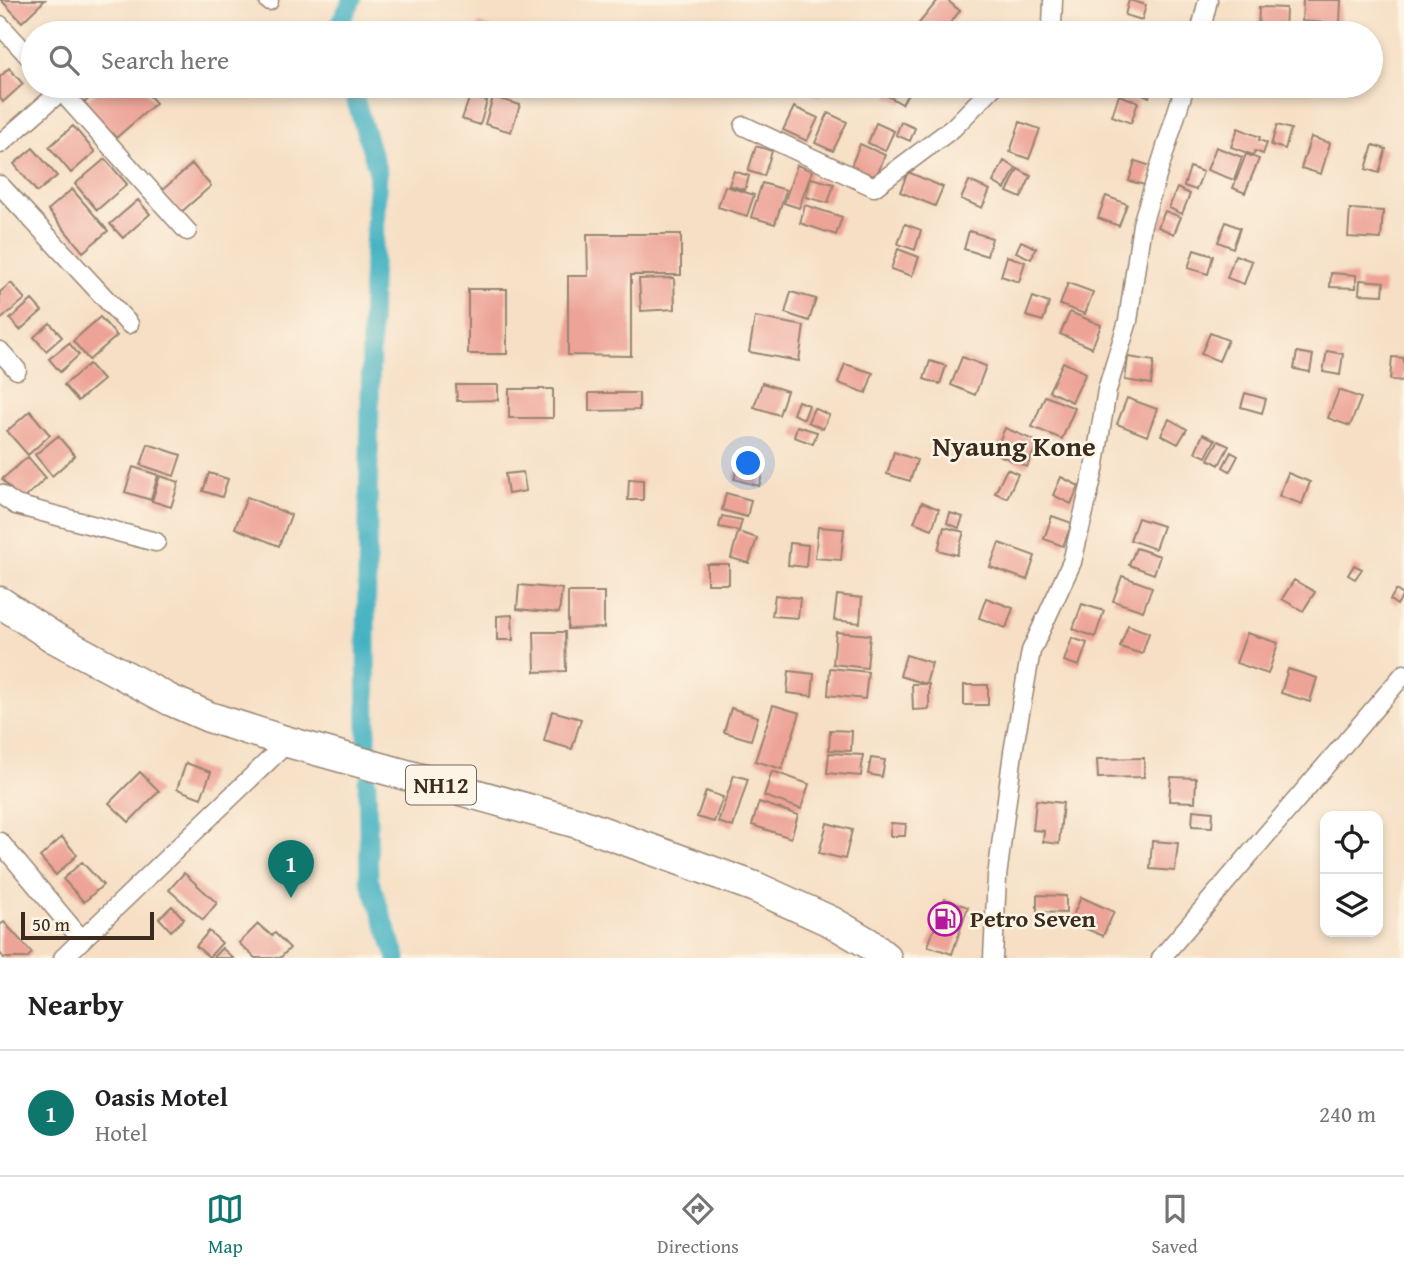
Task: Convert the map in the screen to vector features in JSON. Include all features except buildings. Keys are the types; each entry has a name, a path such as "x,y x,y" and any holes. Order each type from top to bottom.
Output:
{"highway":[{"name":"NH12","path":"0,602 53,637 170,700 209,717 288,742 578,823 766,892 844,929 868,943 886,958"}],"street":[{"path":"1052,21 1053,0"},
{"path":"1203,21 1208,0"},
{"path":"0,25 21,48"},
{"path":"0,144 48,98"},
{"path":"68,98 187,232"},
{"path":"744,126 874,187 953,128 982,98"},
{"path":"993,958 997,877 1013,752 1031,651 1072,562 1094,470 1107,390 1128,321 1142,224 1181,98"},
{"path":"0,185 129,324"},
{"path":"0,351 17,370"},
{"path":"0,494 25,508 156,542"},
{"path":"1161,958 1404,674"},
{"path":"63,958 288,742"},
{"path":"0,842 82,940"}],"waterway":[{"path":"341,21 352,0"},
{"path":"355,98 378,172 372,283 366,636 367,746"},
{"path":"367,782 369,879 397,958"}],"place":[{"name":"Oasis Motel","path":"291,898"},
{"name":"Petro Seven","path":"945,919"}],"district":[{"name":"Nyaung Kone","path":"1014,446"}]}
